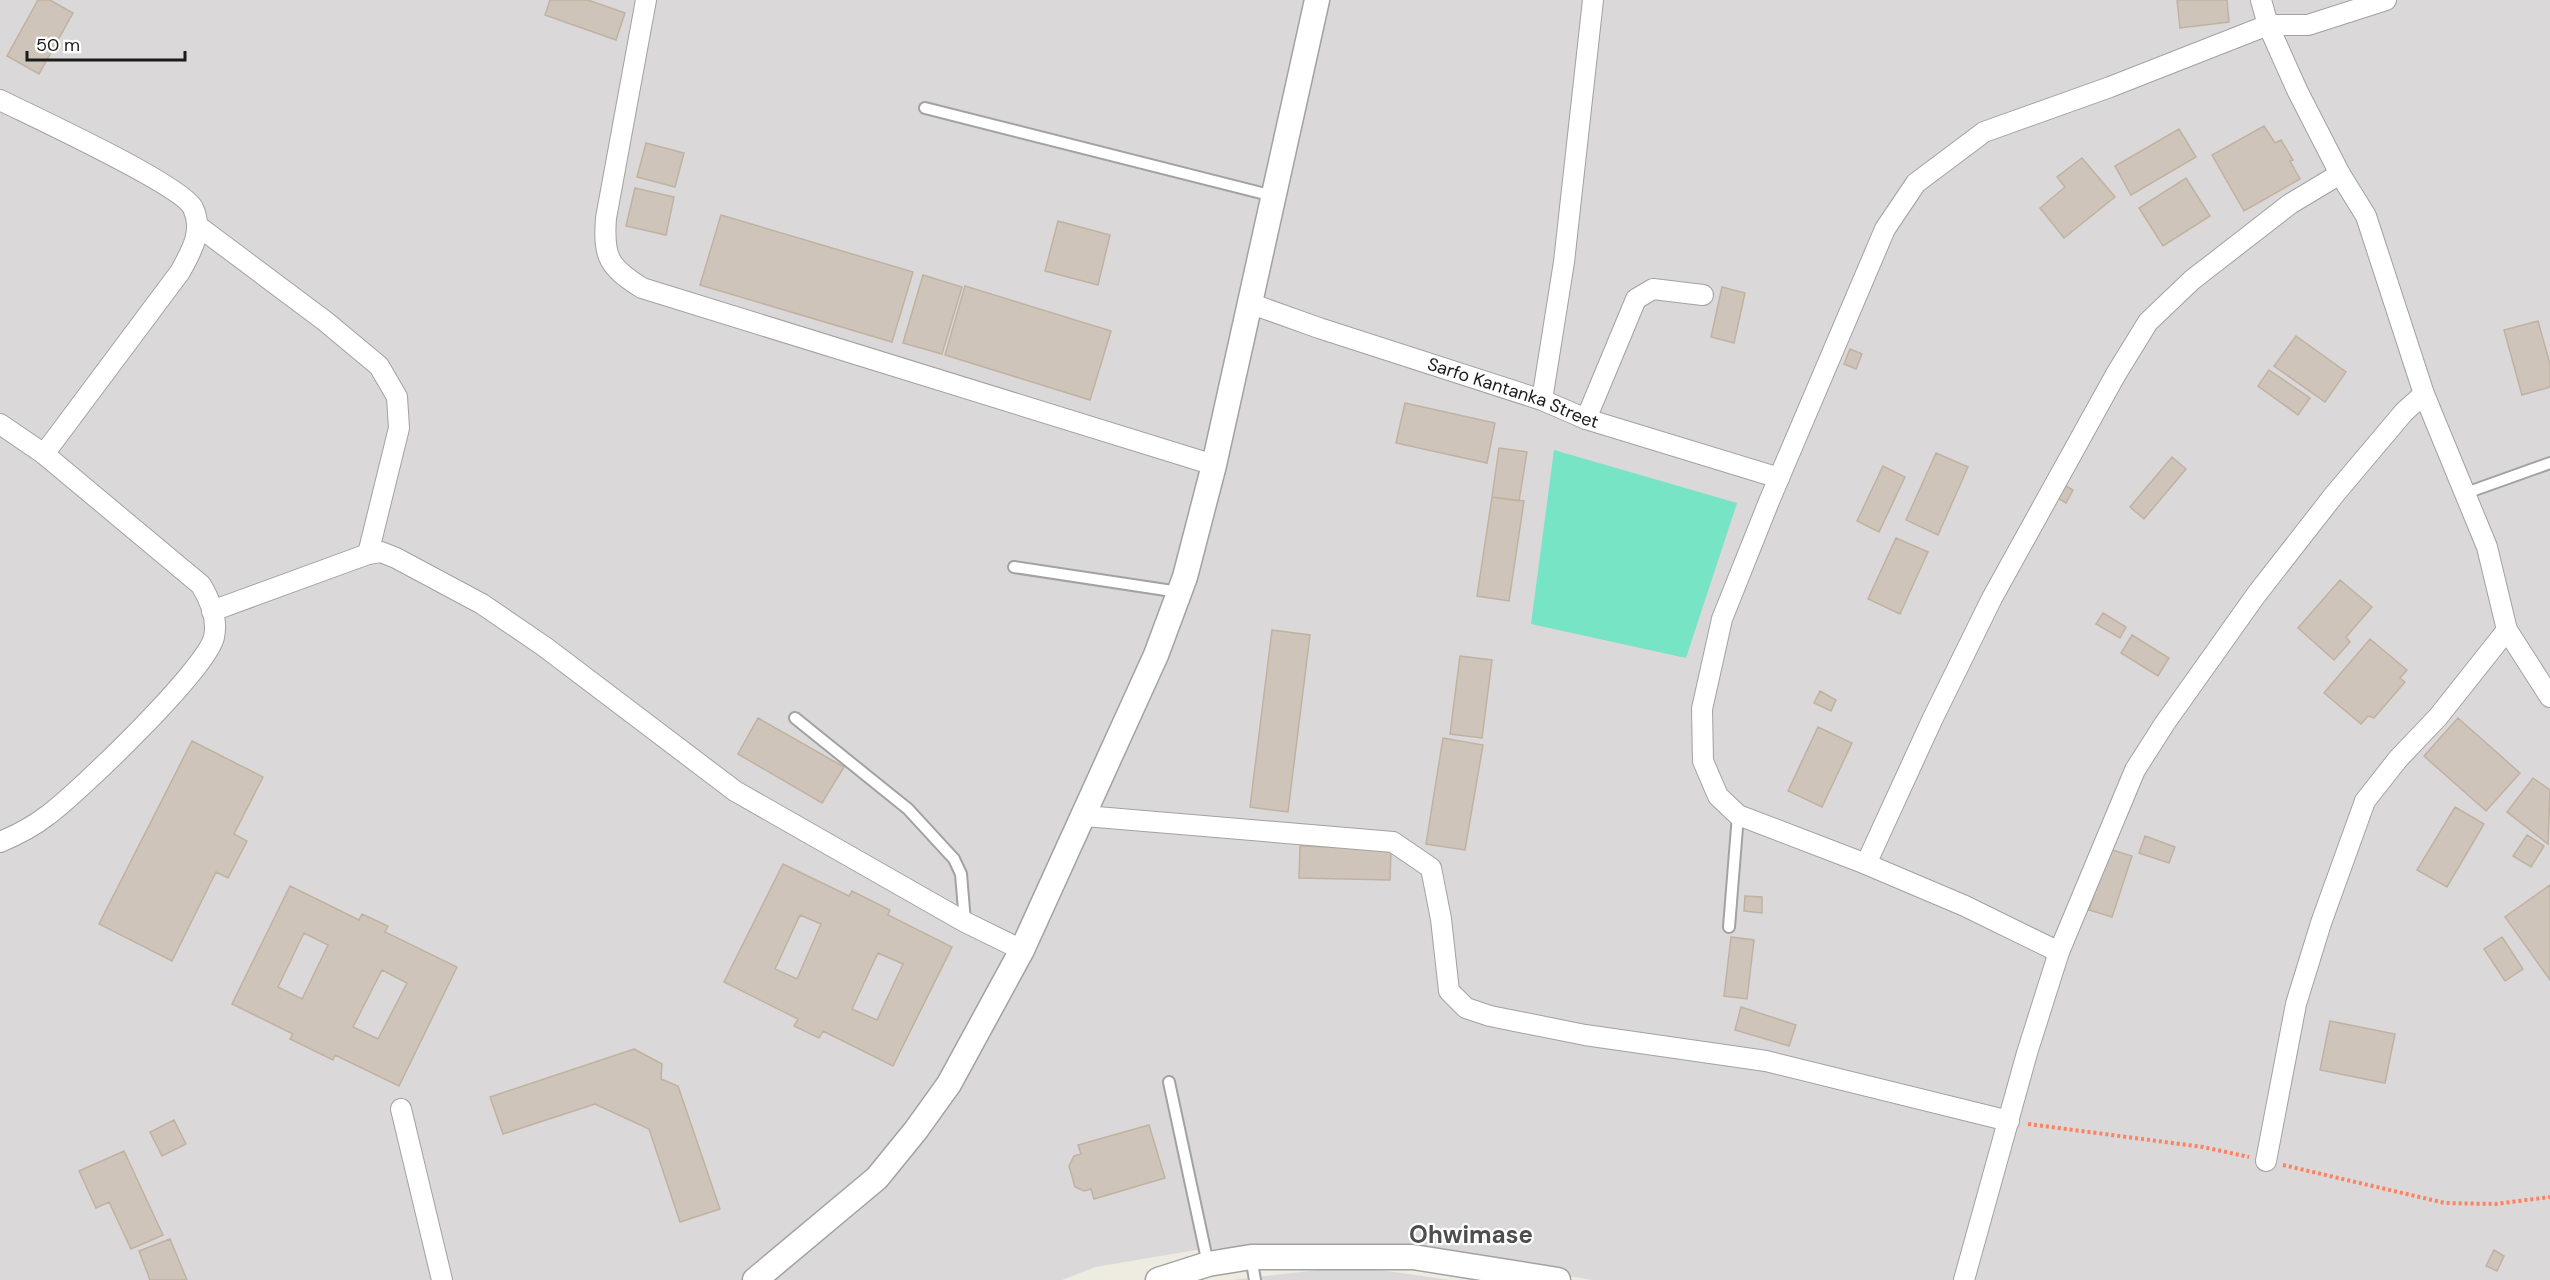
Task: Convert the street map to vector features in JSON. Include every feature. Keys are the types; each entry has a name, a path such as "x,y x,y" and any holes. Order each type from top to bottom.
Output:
{"street":[{"path":"646,0 606,218 604,241 609,262 620,273 642,288 1214,465"},
{"path":"755,1280 877,1178 949,1084 1022,950 1085,816 1156,655 1179,592 1214,465 1317,0"},
{"path":"1542,400 1564,262 1593,0"},
{"path":"2261,0 2268,25 2298,93 2340,174 2366,216 2424,394 2487,547 2507,630 2550,697"},
{"path":"2059,952 1965,906 1866,864 1738,815 1718,796 1703,761 1702,709 1722,619 1885,229 1916,183 1984,132 2110,87 2268,25 2307,25 2386,0"},
{"path":"0,100 167,185 192,206 198,226 195,245 180,272 44,454"},
{"path":"1866,864 1933,718 1992,598 2116,374 2148,322 2192,280 2289,204 2340,174"},
{"path":"198,226 325,321 379,366 397,397 399,429 368,554"},
{"path":"1586,419 1636,299 1653,289 1703,295"},
{"name":"Sarfo Kantanka Street","path":"1249,303 1542,400 1586,419 1779,478"},
{"path":"1964,1280 2027,1053 2059,952 2135,770 2165,723 2256,595 2334,495 2404,412 2424,394"},
{"path":"0,424 44,454 201,585 212,610 214,637 205,657 134,736 49,815 15,836 0,842"},
{"path":"212,610 368,554 381,552 396,558 482,604 545,647 735,791 964,922 1022,950"},
{"path":"2266,1161 2296,1004 2321,922 2366,801 2398,759 2438,717 2507,630"},
{"path":"1085,816 1393,842 1431,868 1441,919 1449,991 1466,1008 1490,1016 1585,1035 1766,1061 2009,1121"},
{"path":"401,1109 442,1280"},
{"path":"1158,1280 1208,1264 1253,1269 1413,1257 1558,1280"}],"lane":[{"path":"925,108 1274,196"},
{"path":"2466,492 2550,463"},
{"path":"1014,567 1179,592"},
{"path":"795,718 908,809 954,860 961,874 964,922"},
{"path":"1729,927 1738,815"},
{"path":"1169,1082 1208,1264"}],"shaded area":[{"path":"0,0 2550,0 2550,1280 1593,1280 1432,1254 1312,1247 1202,1249 1095,1267 1062,1280 0,1280"},
{"path":"1352,1266 1450,1280 1232,1280"}],"green space":[{"path":"1554,450 1737,503 1686,658 1531,624"}],"building":[{"path":"38,0 50,0 73,13 39,74 7,56"},
{"path":"550,0 588,0 625,13 616,40 545,15"},
{"path":"2177,0 2227,0 2229,22 2180,28"},
{"path":"2264,126 2275,143 2281,140 2293,160 2290,161 2300,179 2244,211 2212,155"},
{"path":"2179,129 2196,157 2131,195 2115,166"},
{"path":"646,143 684,153 675,187 637,177"},
{"path":"2082,158 2115,197 2064,238 2040,208 2065,187 2057,177"},
{"path":"2186,178 2210,216 2163,246 2139,208"},
{"path":"635,188 674,197 666,235 626,226"},
{"path":"721,215 913,272 892,342 700,285"},
{"path":"1058,221 1110,235 1098,285 1045,271"},
{"path":"923,275 962,287 942,354 903,343"},
{"path":"965,286 1111,331 1090,400 945,355"},
{"path":"1722,287 1745,293 1734,343 1711,337"},
{"path":"2538,321 2550,364 2550,387 2522,395 2504,330"},
{"path":"2296,336 2346,372 2325,402 2274,366"},
{"path":"1850,349 1862,354 1856,369 1844,364"},
{"path":"2269,370 2310,398 2298,415 2258,386"},
{"path":"1405,403 1495,423 1487,463 1396,443"},
{"path":"1499,448 1527,452 1519,501 1492,497"},
{"path":"1936,453 1968,467 1938,535 1906,520"},
{"path":"2172,457 2186,469 2144,519 2130,507"},
{"path":"1883,466 1905,477 1879,532 1857,521"},
{"path":"2061,483 2073,490 2066,503 2054,496"},
{"path":"1492,497 1524,501 1509,601 1477,596"},
{"path":"1896,538 1928,552 1900,614 1868,599"},
{"path":"2340,580 2372,607 2346,637 2350,642 2334,660 2298,628"},
{"path":"2103,613 2126,627 2120,638 2096,624"},
{"path":"1272,630 1310,635 1288,812 1250,807"},
{"path":"2132,635 2169,658 2158,676 2121,653"},
{"path":"2370,639 2407,670 2400,678 2405,682 2374,718 2368,716 2361,724 2324,693"},
{"path":"1460,656 1492,660 1482,738 1450,734"},
{"path":"1820,691 1836,700 1831,711 1814,703"},
{"path":"758,718 844,767 822,803 738,754"},
{"path":"2458,718 2520,773 2486,811 2424,756"},
{"path":"1818,727 1852,743 1822,807 1788,791"},
{"path":"1443,738 1483,745 1465,850 1426,844"},
{"path":"192,741 263,777 234,834 247,841 228,878 216,872 172,961 99,924"},
{"path":"2533,778 2550,790 2548,844 2507,812"},
{"path":"2455,807 2484,824 2447,887 2417,870"},
{"path":"2527,835 2544,846 2531,867 2513,856"},
{"path":"2145,836 2175,847 2169,863 2139,853"},
{"path":"1300,846 1391,849 1390,880 1299,878"},
{"path":"2109,849 2132,856 2112,917 2089,910"},
{"path":"783,864 849,896 852,891 890,910 888,915 952,947 893,1066 823,1031 819,1038 794,1026 798,1019 724,982","holes":["800,915 821,924 797,979 775,969","878,953 903,964 877,1020 852,1009"]},
{"path":"2550,885 2550,980 2505,917"},
{"path":"290,886 359,920 362,914 388,926 385,932 457,967 399,1086 335,1055 333,1060 290,1039 293,1034 232,1004","holes":["304,933 328,945 302,999 278,987","382,970 407,983 378,1039 353,1027"]},
{"path":"1745,896 1762,897 1762,913 1744,911"},
{"path":"1731,937 1754,940 1747,999 1724,996"},
{"path":"2502,937 2523,969 2505,981 2484,949"},
{"path":"1741,1007 1796,1025 1789,1046 1735,1030"},
{"path":"2330,1021 2395,1034 2385,1083 2320,1070"},
{"path":"634,1049 662,1064 661,1079 678,1086 720,1209 680,1222 649,1129 595,1104 503,1134 490,1097"},
{"path":"174,1120 186,1144 162,1156 150,1132"},
{"path":"1149,1125 1165,1178 1094,1199 1091,1189 1084,1191 1075,1187 1069,1166 1074,1156 1081,1154 1078,1145"},
{"path":"124,1151 163,1235 131,1249 109,1202 96,1208 79,1171"},
{"path":"170,1239 187,1280 150,1280 139,1251"},
{"path":"2494,1250 2504,1256 2497,1271 2486,1266"}],"district":[{"name":"Ohwimase","path":"1471,1234"}]}
